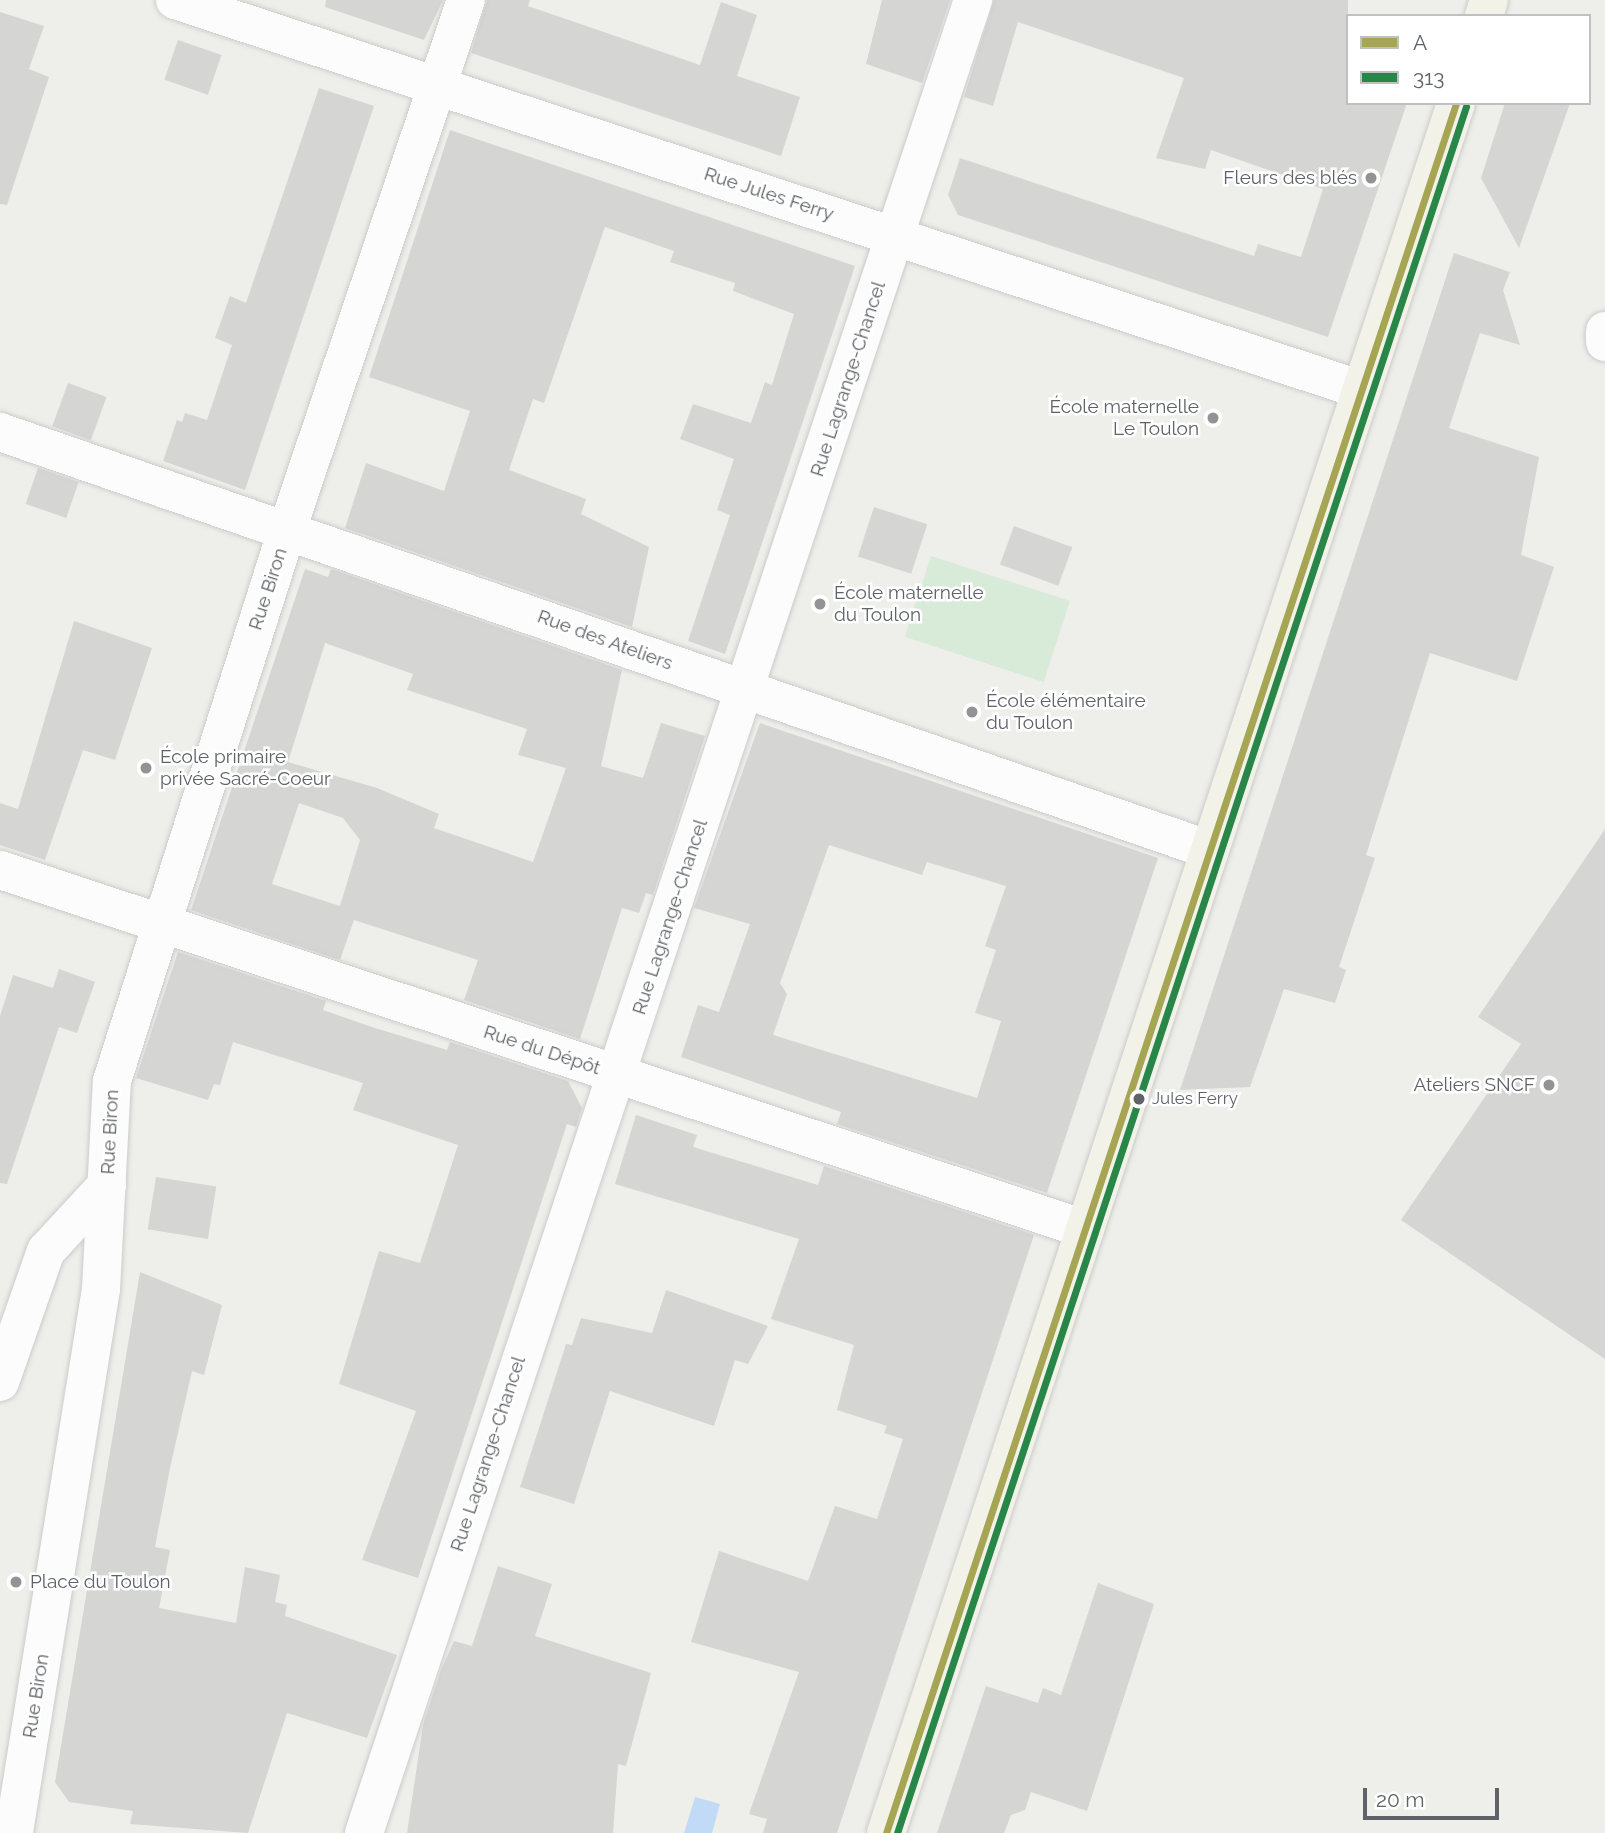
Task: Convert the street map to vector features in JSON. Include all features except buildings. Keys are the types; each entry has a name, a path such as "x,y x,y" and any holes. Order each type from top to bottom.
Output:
{"main road":[{"path":"886,1833 1454,105"}],"street":[{"name":"Rue Jules Ferry","path":"175,0 1362,390"},
{"name":"Rue Biron","path":"11,1831 101,1289 112,1081 288,527 466,0"},
{"name":"Rue Lagrange-Chancel","path":"363,1833 618,1075 973,0"},
{"path":"1605,331 1605,342"},
{"name":"Rue des Ateliers","path":"0,432 288,527 745,690 1210,850"},
{"name":"Rue du Dépôt","path":"0,870 1085,1229"},
{"name":"Rue Biron","path":"0,1382 46,1251 107,1185"}],"green space":[{"path":"931,556 1070,601 1044,682 905,637"}],"water":[{"path":"695,1797 720,1804 712,1833 684,1833"}],"transit line":[{"name":"A","path":"886,1833 1455,105"},
{"name":"313","path":"897,1833 1466,106"}],"place":[{"name":"Fleurs des blés","path":"1371,178"},
{"name":"École maternelle Le Toulon","path":"1213,418"},
{"name":"École maternelle du Toulon","path":"820,604"},
{"name":"École élémentaire du Toulon","path":"972,712"},
{"name":"École primaire privée Sacré-Coeur","path":"146,768"},
{"name":"Ateliers SNCF","path":"1549,1085"},
{"name":"Jules Ferry","path":"1139,1099"},
{"name":"Place du Toulon","path":"16,1582"}]}
